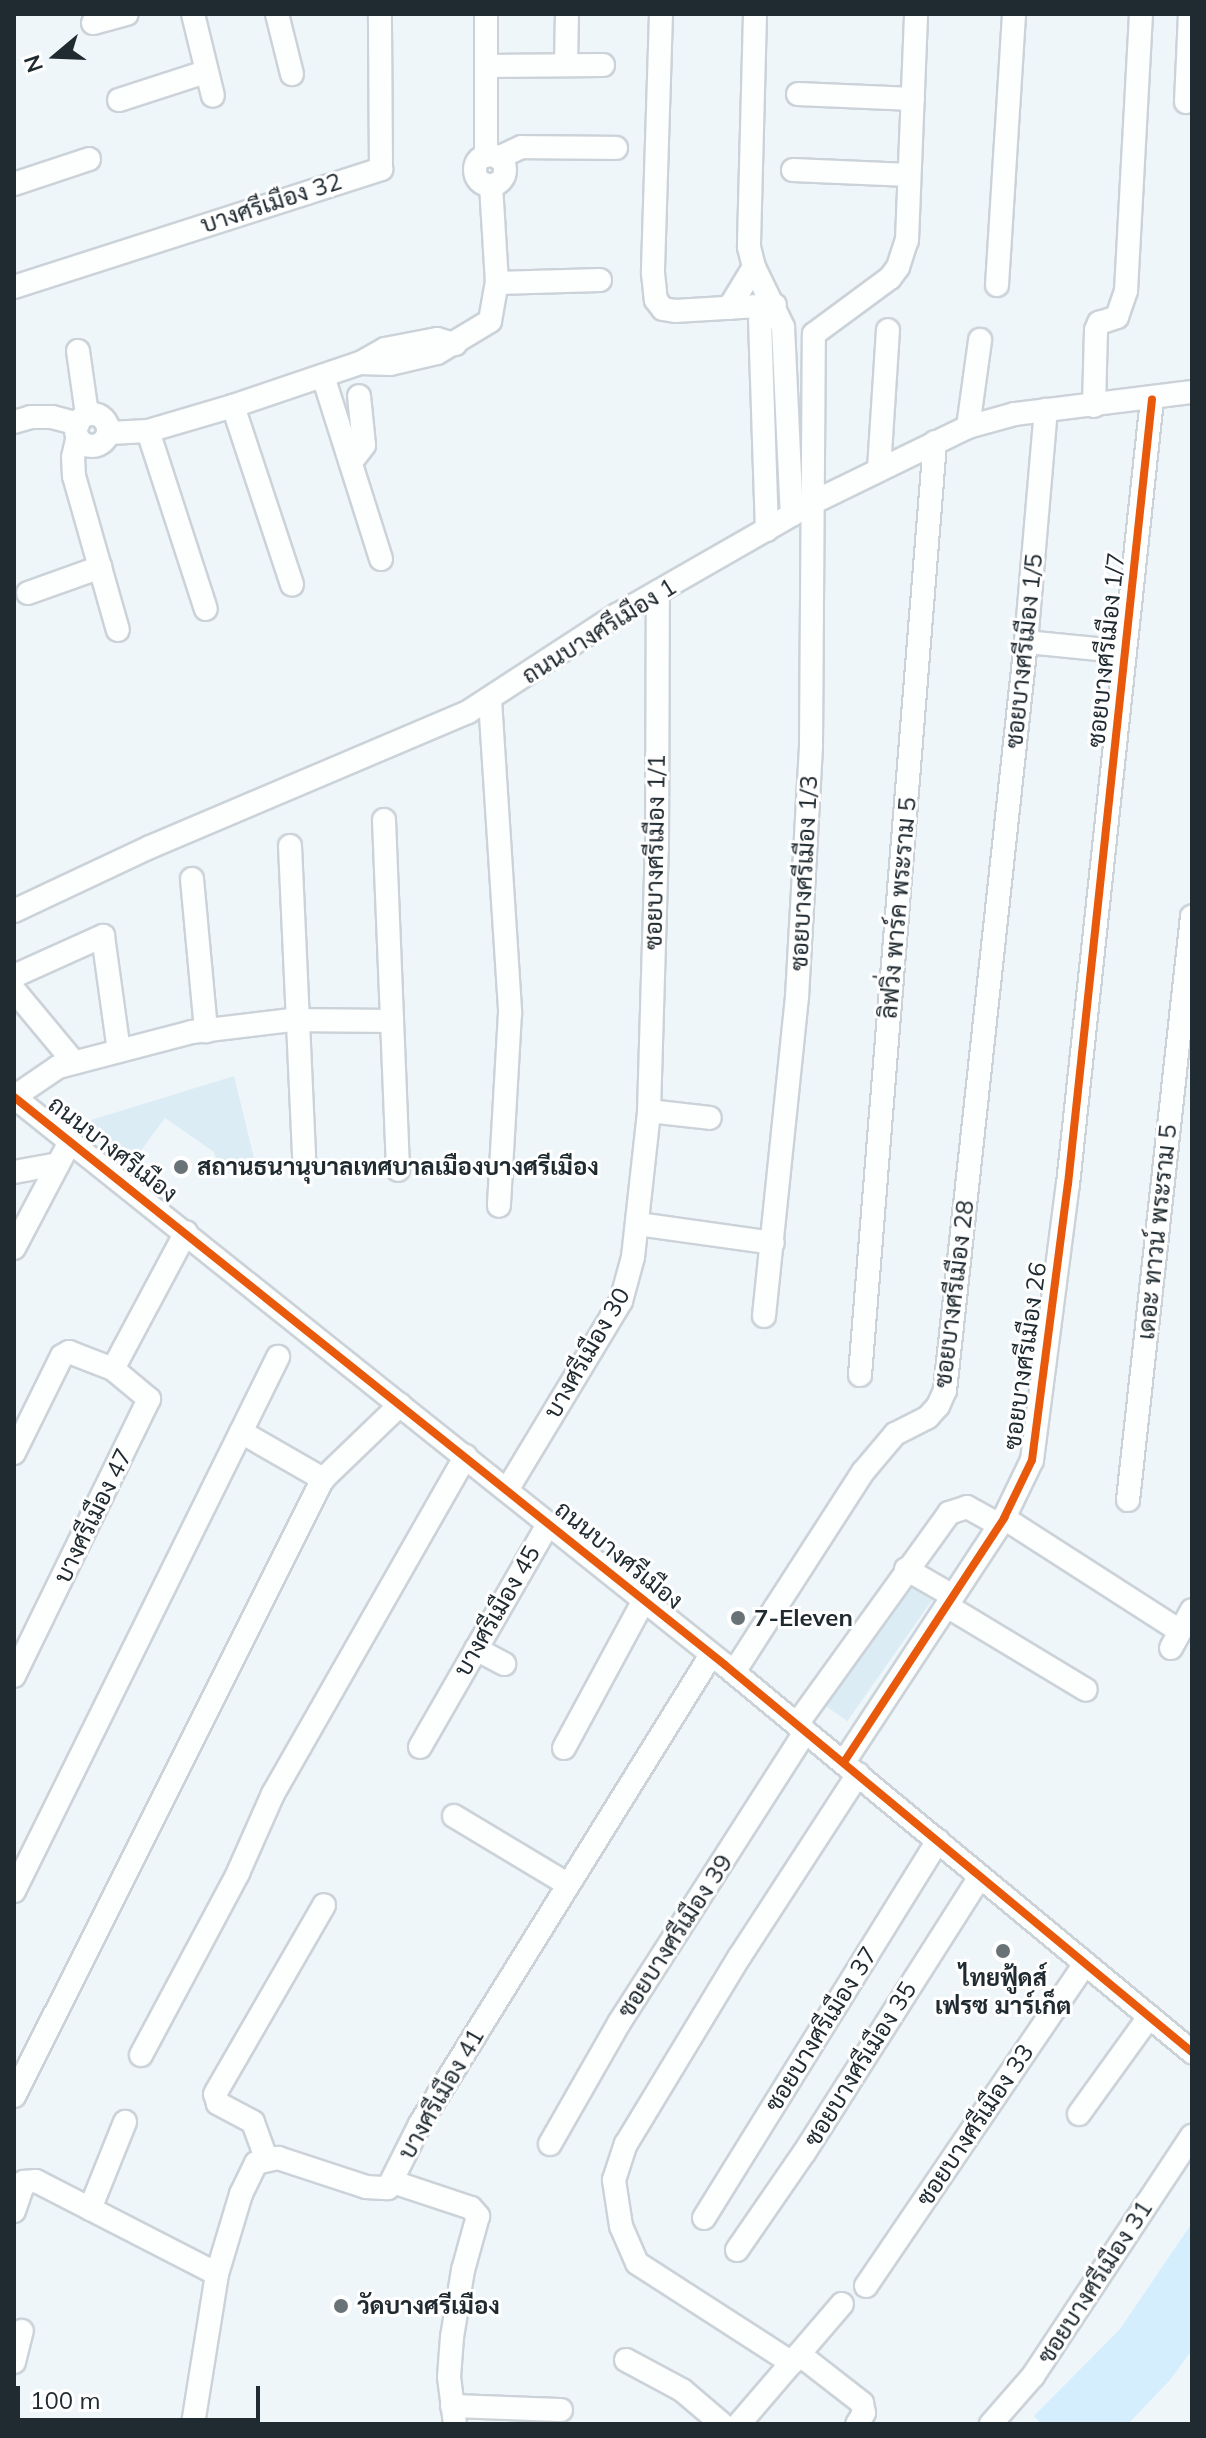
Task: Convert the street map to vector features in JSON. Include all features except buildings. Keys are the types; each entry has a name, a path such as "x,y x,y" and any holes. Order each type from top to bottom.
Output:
{"street":[{"path":"93,23 127,14"},
{"path":"193,14 213,96"},
{"path":"277,14 292,74"},
{"name":"บางศรีเมือง 32","path":"14,287 381,169 380,14"},
{"path":"486,14 492,157"},
{"path":"566,64 567,14"},
{"path":"661,14 653,273 656,300 663,309 675,311 729,308 767,313 783,327 792,515"},
{"path":"755,14 749,247 767,313 767,530"},
{"path":"793,170 909,175 916,14"},
{"path":"997,285 1014,14"},
{"path":"1186,102 1190,14"},
{"path":"1094,406 1096,330 1099,323 1117,317 1126,291 1141,15"},
{"path":"486,66 603,65"},
{"path":"119,100 205,72"},
{"path":"798,94 913,99"},
{"path":"492,157 522,147 616,148"},
{"path":"14,422 31,417 52,417 81,426 102,416 109,433 148,431 360,363 390,364 437,353 455,344 490,321 497,283 491,186 505,174 504,163 492,157"},
{"path":"14,184 89,159"},
{"name":"ซอยบางศรีเมือง 1/3","path":"764,1316 797,997 809,776 814,334 890,278 898,267 907,240 909,175"},
{"path":"729,308 754,267"},
{"path":"497,283 600,280"},
{"path":"879,469 888,330"},
{"path":"968,427 980,340"},
{"path":"78,351 81,426 73,457 74,476 118,630"},
{"path":"323,376 381,559"},
{"name":"ถนนบางศรีเมือง 1","path":"14,911 150,847 447,722 490,700 552,656 814,502 968,427 1015,414 1192,392"},
{"path":"352,461 364,445 359,396"},
{"name":"ซอยบางศรีเมือง 1/7","path":"1099,905 1152,399"},
{"path":"233,406 292,584"},
{"name":"ซอยบางศรีเมือง 1/5","path":"999,892 1026,642 1046,410"},
{"path":"148,431 206,609"},
{"name":"ลิฟวิ่ง พาร์ค พระราม 5","path":"860,1375 935,442"},
{"path":"28,593 101,567"},
{"name":"ซอยบางศรีเมือง 1/1","path":"649,1111 657,848 658,592"},
{"path":"1026,642 1108,650"},
{"path":"490,700 510,1013 499,1206"},
{"path":"384,820 398,1170"},
{"path":"290,846 304,1157"},
{"path":"192,879 206,1031"},
{"name":"ซอยบางศรีเมือง 28","path":"734,1672 863,1472 895,1434 928,1417 938,1406 945,1390 999,892"},
{"name":"ซอยบางศรีเมือง 26","path":"857,2424 864,2413 862,2403 795,2358 637,2263 629,2252 621,2226 614,2180 626,2144 950,1601 1002,1522 1032,1460 1099,905"},
{"name":"เดอะ ทาวน์ พระราม 5","path":"1128,1500 1192,917"},
{"path":"14,976 103,936 119,1051"},
{"path":"14,990 73,1061"},
{"path":"14,1097 58,1067 73,1061 206,1031 298,1020 392,1021"},
{"name":"ถนนบางศรีเมือง","path":"14,1097 734,1672 1192,2052"},
{"path":"649,1111 710,1118"},
{"name":"บางศรีเมือง 30","path":"507,1490 621,1301 628,1283 638,1224 649,1111"},
{"path":"14,1248 70,1142"},
{"path":"14,1172 58,1164"},
{"path":"638,1224 773,1243"},
{"path":"113,1369 186,1232"},
{"name":"บางศรีเมือง 47","path":"14,1453 62,1356 69,1352 113,1369 146,1393 146,1407 14,1676"},
{"path":"14,1891 278,1357"},
{"path":"14,2096 19,2071 323,1479 400,1405"},
{"path":"241,1432 323,1479"},
{"path":"141,2055 232,1885 273,1794 466,1456"},
{"name":"ซอยบางศรีเมือง 39","path":"550,2144 619,2023 801,1728 906,1569 949,1513 959,1507 967,1507 1002,1522"},
{"path":"1002,1522 1175,1640 1192,1610"},
{"name":"บางศรีเมือง 45","path":"420,1747 548,1524"},
{"path":"906,1569 1086,1690"},
{"path":"564,1748 644,1600"},
{"path":"476,1649 504,1664"},
{"name":"บางศรีเมือง 41","path":"266,2158 278,2158 381,2190 393,2182 420,2124 711,1655"},
{"path":"454,1816 567,1884"},
{"name":"ซอยบางศรีเมือง 37","path":"704,2218 938,1841"},
{"name":"ซอยบางศรีเมือง 35","path":"737,2250 804,2153 980,1877"},
{"path":"193,2424 217,2274 241,2194 256,2163 266,2158 253,2122 218,2103 215,2094 324,1905"},
{"name":"ซอยบางศรีเมือง 33","path":"866,2286 1085,1964"},
{"path":"1079,2114 1149,2017"},
{"path":"90,2209 125,2122"},
{"name":"ซอยบางศรีเมือง 31","path":"991,2424 1033,2376 1192,2136"},
{"path":"14,2211 24,2182 30,2180 217,2274"},
{"path":"393,2182 471,2208 478,2216 463,2270 452,2337 453,2415 561,2410"},
{"path":"739,2424 842,2304"},
{"path":"14,2362 22,2331"},
{"path":"626,2360 682,2390 722,2424"}],"shaded area":[{"path":"234,1076 254,1158 219,1168 214,1152 165,1118 131,1164 81,1123"},
{"path":"907,1575 936,1595 847,1721 819,1701"},
{"path":"1192,2223 1192,2350 1170,2380 1128,2424 1041,2424 1034,2416 1120,2329"}],"cycle path":[{"path":"844,1762 1004,1518 1032,1460 1068,1184 1152,399"},
{"path":"14,1097 725,1665 1192,2052"}],"place":[{"name":"สถานธนานุบาลเทศบาลเมืองบางศรีเมือง","path":"181,1167"},
{"name":"7-Eleven","path":"738,1618"},
{"name":"ไทยฟู้ดส์ เฟรซ มาร์เก็ต","path":"1003,1951"},
{"name":"วัดบางศรีเมือง","path":"341,2306"}]}
